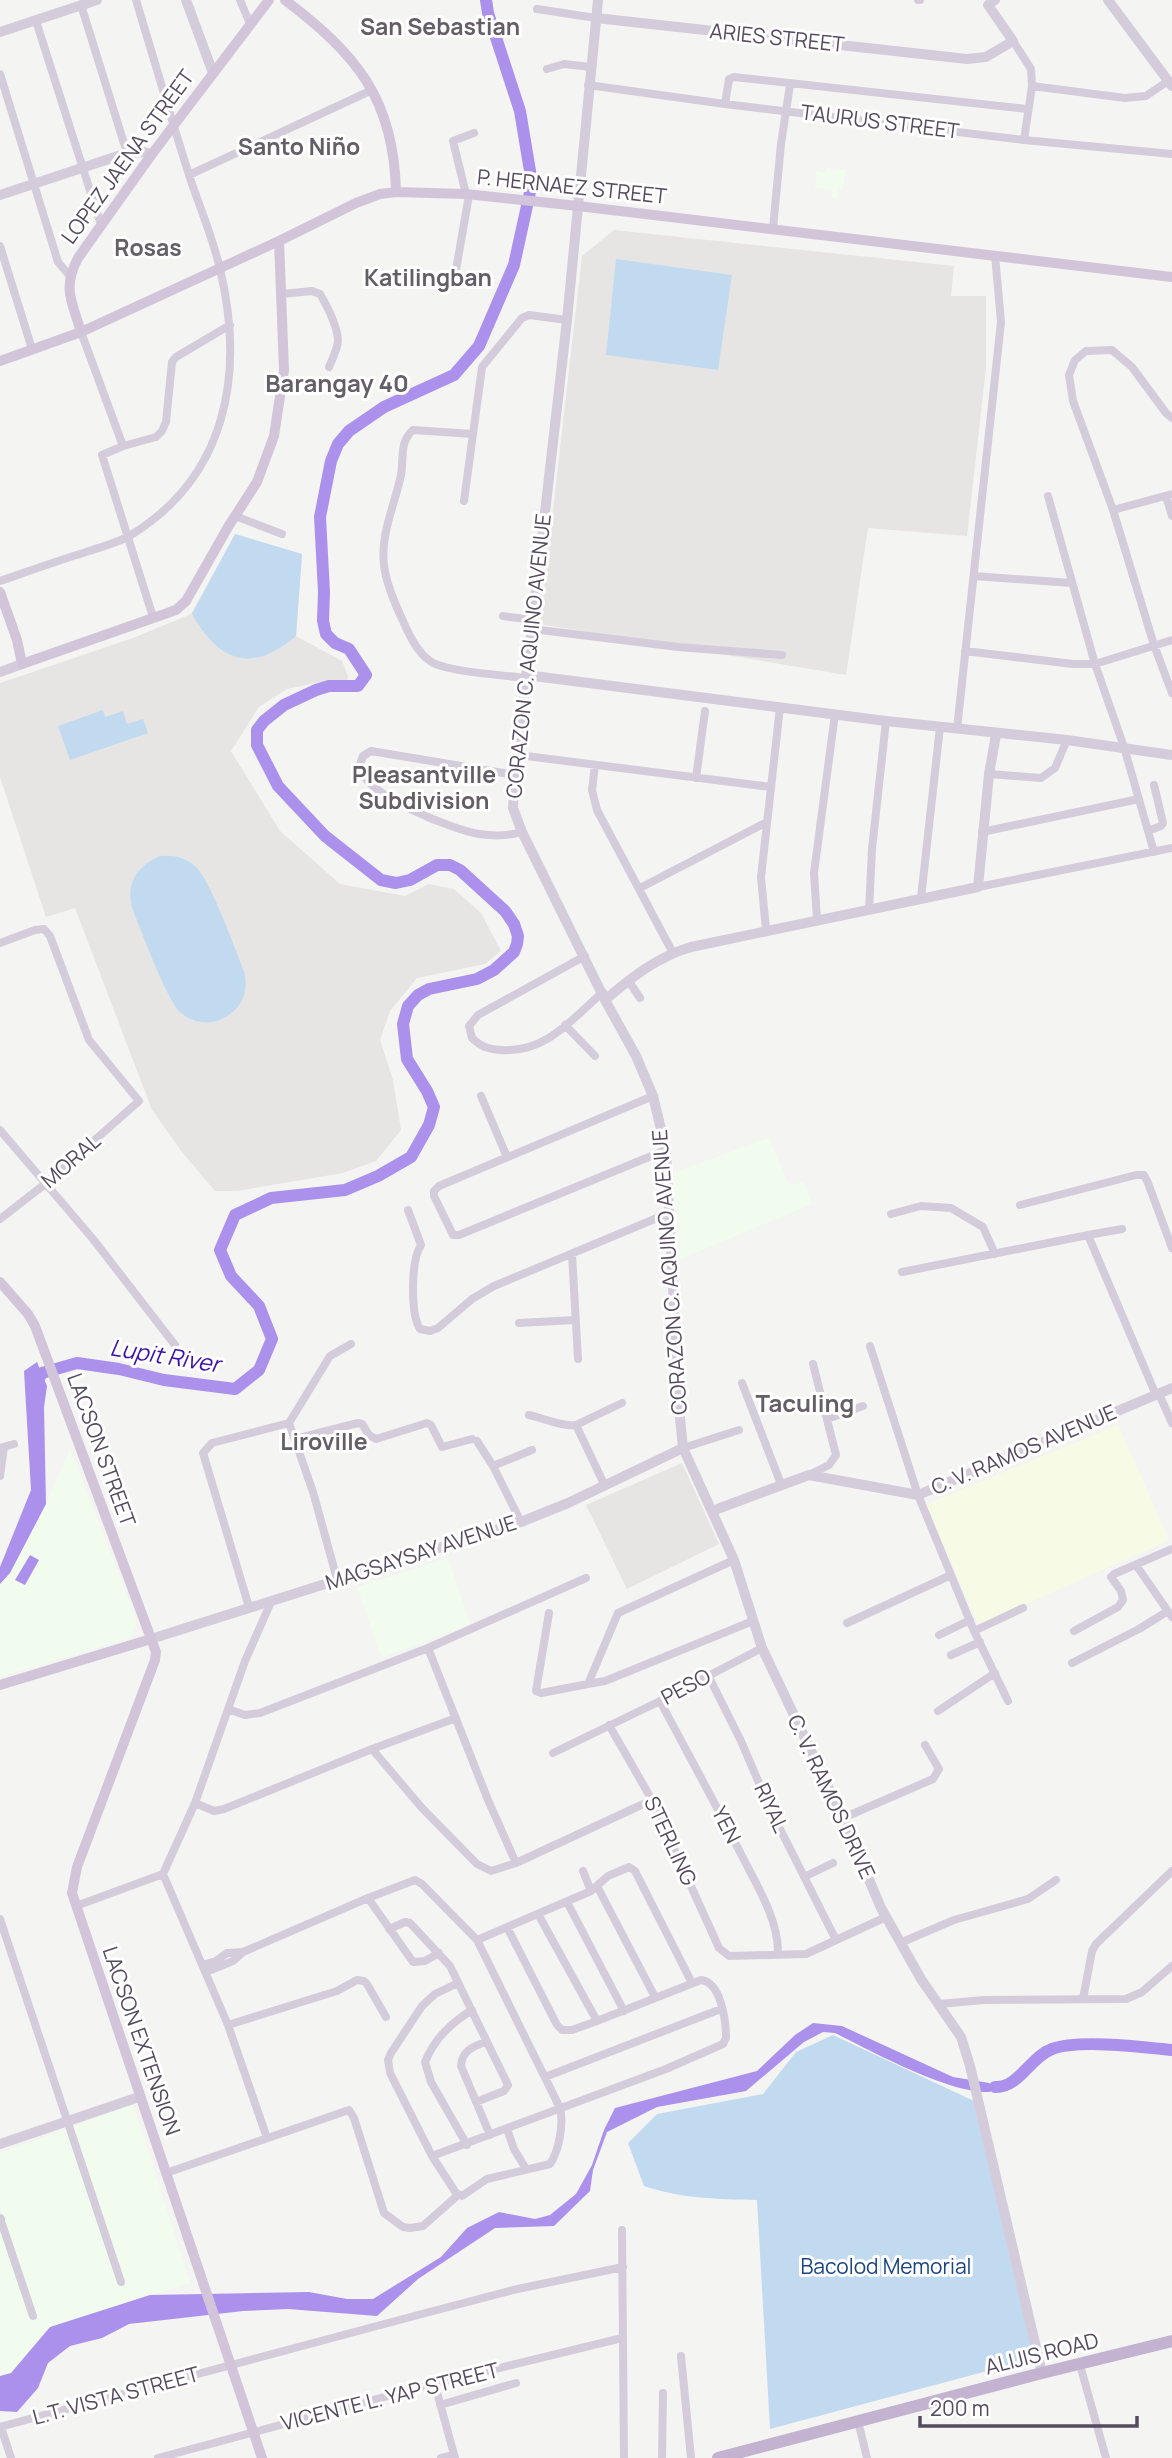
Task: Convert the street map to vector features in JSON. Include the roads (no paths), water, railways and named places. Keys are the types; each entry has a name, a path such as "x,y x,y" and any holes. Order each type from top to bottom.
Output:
{"main road":[{"name":"LOPEZ JAENA STREET","path":"81,331 68,287 69,275 152,154 269,0"},
{"path":"285,0 320,26 345,51 366,78 385,117 393,142 396,192"},
{"name":"P. HERNAEZ STREET","path":"0,361 81,331 356,203 380,194 396,192 468,194 578,206 1172,277"},
{"path":"0,592 17,640 22,664 181,606 257,482 274,436 284,370 279,241"},
{"path":"17,640 38,658"},
{"name":"LACSON STREET","path":"0,1282 28,1314 45,1353 152,1639"},
{"path":"0,1685 152,1639"},
{"name":"LACSON EXTENSION","path":"152,1639 156,1652 155,1660 74,1876 72,1893 262,2458"},
{"name":"ALIJIS ROAD","path":"718,2458 1172,2341"}],"street":[{"path":"0,32 97,0"},
{"path":"0,581 128,537 173,503 189,485 219,429 229,382 230,325 220,268 136,0"},
{"path":"186,0 213,73"},
{"path":"240,0 250,24"},
{"name":"CORAZON C. AQUINO AVENUE","path":"598,0 567,320 525,676 513,808 522,832 636,1056 653,1096 666,1150 674,1358 683,1448"},
{"path":"1032,86 1125,98 1146,96 1170,83 1108,0"},
{"path":"990,2 1031,69 1032,86 1024,140"},
{"path":"81,5 127,153"},
{"name":"ARIES STREET","path":"537,9 596,18 967,59 986,57 1013,41"},
{"path":"36,21 101,225"},
{"path":"547,69 564,64 592,67"},
{"path":"0,74 58,262 69,275"},
{"path":"725,104 727,83 734,77 1028,109"},
{"name":"TAURUS STREET","path":"588,85 1024,140 1172,154"},
{"path":"773,228 790,85"},
{"path":"189,175 372,90"},
{"path":"455,276 468,194 453,141 474,133"},
{"path":"0,195 127,153 152,154"},
{"path":"0,246 32,349"},
{"path":"957,729 1001,322 996,255"},
{"path":"282,294 312,291 320,293 338,340 329,367"},
{"path":"464,501 484,361 522,318 529,315 567,320"},
{"path":"153,617 102,455 156,437 162,431 166,422 172,362 230,325"},
{"name":"LOPEZ JAENA STREET","path":"81,331 123,446"},
{"path":"1172,418 1132,367 1112,350 1086,351 1074,360 1069,375 1073,401 1113,510 1154,645 1172,693"},
{"path":"473,434 413,430 406,435 402,449 402,472 387,529 383,565 394,601 410,636 431,662 445,667 996,735 1067,740 1172,755"},
{"path":"1113,510 1169,495 1172,516"},
{"path":"1048,496 1095,664 1124,747 1154,852"},
{"path":"235,516 282,534"},
{"path":"974,576 1072,583"},
{"path":"503,616 533,624 678,647 782,655"},
{"path":"965,651 1073,664 1095,664 1172,640"},
{"path":"0,672 22,664"},
{"path":"766,930 761,877 780,707"},
{"path":"696,778 705,711"},
{"path":"817,920 814,873 835,714"},
{"path":"869,910 872,849 886,721"},
{"path":"921,898 940,727"},
{"path":"978,887 982,832 996,735"},
{"path":"989,774 1041,778 1055,768 1067,740"},
{"path":"515,775 371,751 363,755 360,766 364,775 379,791 415,812 480,834 513,835 522,832"},
{"path":"517,755 771,787"},
{"path":"596,765 593,801 673,953"},
{"path":"1148,831 1161,826 1163,822 1154,785"},
{"path":"982,832 1139,799"},
{"path":"640,888 766,822"},
{"path":"585,956 478,1015 472,1021 469,1031 472,1038 487,1049 526,1050 542,1044 604,996 673,953 766,930 1172,848"},
{"name":"MORAL","path":"0,943 44,929 50,936 89,1040 139,1101 45,1184 0,1219"},
{"path":"628,980 639,998"},
{"path":"565,1025 595,1056"},
{"path":"481,1096 507,1157"},
{"path":"653,1096 439,1186 434,1191 434,1196 453,1235 459,1235 666,1150"},
{"path":"0,1130 93,1239 175,1345"},
{"path":"1020,1205 1144,1175 1172,1248"},
{"path":"891,1214 930,1205 951,1208 983,1227 995,1254"},
{"path":"408,1210 420,1242 415,1252 412,1278 417,1325 424,1330 438,1328 472,1299 494,1286 668,1213"},
{"path":"902,1272 1122,1229"},
{"path":"1088,1235 1172,1423"},
{"path":"572,1254 578,1359"},
{"path":"519,1323 575,1320"},
{"path":"249,1607 203,1453 212,1443 289,1423 330,1356 351,1344"},
{"path":"870,1346 918,1495 974,1631 1008,1701"},
{"path":"809,1475 829,1465 836,1455 813,1364"},
{"path":"742,1383 781,1484"},
{"name":"C. V. RAMOS AVENUE","path":"712,1511 809,1475 918,1495 1172,1388"},
{"path":"529,1415 551,1419 565,1426 576,1425 622,1403"},
{"path":"827,1419 863,1406"},
{"path":"289,1423 313,1492 337,1579"},
{"path":"295,1439 358,1423 376,1439 431,1424 442,1447 474,1440 493,1466 520,1522"},
{"path":"576,1425 605,1486"},
{"path":"683,1448 739,1430"},
{"path":"0,1476 2,1448 14,1444"},
{"name":"MAGSAYSAY AVENUE","path":"152,1639 520,1522 605,1486 683,1448"},
{"name":"C. V. RAMOS DRIVE","path":"683,1448 734,1560 762,1648 843,1818 886,1917 961,2037 1042,2373"},
{"path":"493,1466 532,1450"},
{"path":"1074,1631 1118,1607 1124,1600 1111,1577 1172,1549"},
{"path":"588,1684 618,1613 734,1560"},
{"path":"1072,1663 1170,1614 1136,1565"},
{"path":"847,1623 951,1575"},
{"path":"228,1709 245,1716 260,1713 428,1648 586,1578"},
{"path":"76,1906 163,1874 195,1803 245,1661 271,1602"},
{"path":"974,1631 1023,1608"},
{"path":"549,1614 537,1691 541,1693 605,1681 752,1621"},
{"path":"939,1635 970,1620"},
{"path":"951,1655 980,1642"},
{"path":"428,1648 516,1863"},
{"name":"PESO","path":"553,1753 762,1648"},
{"path":"938,1711 995,1673"},
{"name":"RIYAL","path":"708,1675 741,1741 771,1811 836,1940"},
{"name":"YEN","path":"660,1701 720,1813 766,1908 776,1933 778,1955"},
{"path":"195,1803 214,1811 224,1809 456,1718"},
{"name":"STERLING","path":"609,1725 652,1800 719,1948 729,1956 778,1955"},
{"path":"843,1818 933,1779 939,1769 925,1745"},
{"path":"372,1749 422,1808 477,1864 491,1871 516,1863 652,1800"},
{"path":"804,1877 833,1863"},
{"path":"477,1940 567,1902 625,1867 632,1868 692,1983"},
{"path":"583,1871 655,1997"},
{"path":"1083,1999 1092,1951 1096,1944 1172,1871"},
{"path":"163,1874 228,2025 267,2138"},
{"path":"900,1943 954,1920 1028,1899 1056,1880"},
{"path":"166,2173 349,2110 354,2118 384,2213 403,2227 418,2228 458,2195 461,2196 487,2179 550,2164 562,2117 477,1940 418,1881 368,1898 243,1952 230,1962 205,1969"},
{"path":"368,1898 413,1962 425,1961 439,1953"},
{"path":"567,1902 624,2011"},
{"path":"538,1914 597,2021"},
{"path":"778,1955 806,1954 886,1917"},
{"path":"0,1919 121,2282"},
{"path":"389,1929 405,1922 410,1923 450,1966 508,2085 504,2091 476,2102"},
{"path":"432,2157 666,2069 723,2044 727,2035 718,1995 712,1984 701,1980 572,2030 562,2030 507,1927"},
{"path":"939,2004 984,2000 1107,2000 1133,1997 1172,1965"},
{"path":"228,2025 337,1992 356,1980 364,1980 386,2017"},
{"path":"458,1983 428,1999 396,2042 388,2060 390,2073 432,2157 458,2195"},
{"path":"545,2077 721,2009"},
{"path":"467,2145 430,2082 425,2062 440,2035 472,2010"},
{"path":"485,2042 470,2049 462,2060 462,2072 490,2135"},
{"path":"0,2144 139,2097"},
{"path":"507,2129 526,2169"},
{"path":"1,2222 33,2316"},
{"path":"622,2230 624,2458"},
{"name":"L.T. VISTA STREET","path":"0,2427 489,2297 623,2267"},
{"name":"VICENTE L. YAP STREET","path":"158,2458 622,2338"},
{"path":"681,2356 691,2458"},
{"path":"1080,2365 1106,2458"},
{"path":"440,2404 516,2383"},
{"path":"435,2385 454,2456 441,2458"},
{"path":"662,2458 663,2393"},
{"path":"858,2421 867,2458"},
{"path":"0,2427 11,2458"}],"waterway":[{"name":"Lupit River","path":"34,1387 42,1373 77,1363 119,1369 164,1380 235,1389 259,1370 272,1339 259,1306 231,1276 220,1250 235,1215 271,1198 345,1190 378,1176 411,1157 429,1125 434,1107 407,1059 403,1024 408,1006 418,995 429,989 477,979 494,970 514,952 517,944 518,936 514,924 505,911 460,870 450,865 437,865 410,880 396,883 381,880 325,836 278,786 257,745 257,730 284,705 329,686 358,686 366,675 349,649 335,643 326,634 323,621 320,517 331,461 338,444 349,431 384,407 454,375 479,346 514,265 532,183 520,111 486,0"},
{"path":"995,2087 1011,2083 1044,2053 1063,2046 1111,2045 1172,2050"}],"district":[{"name":"San Sebastian","path":"440,27"},
{"name":"Santo Niño","path":"299,147"},
{"name":"Rosas","path":"148,248"},
{"name":"Katilingban","path":"428,278"},
{"name":"Barangay 40","path":"337,384"},
{"name":"Pleasantville Subdivision","path":"424,788"},
{"name":"Taculing","path":"805,1404"},
{"name":"Liroville","path":"324,1442"}],"park label":[{"name":"Bacolod Memorial","path":"886,2267"}]}
